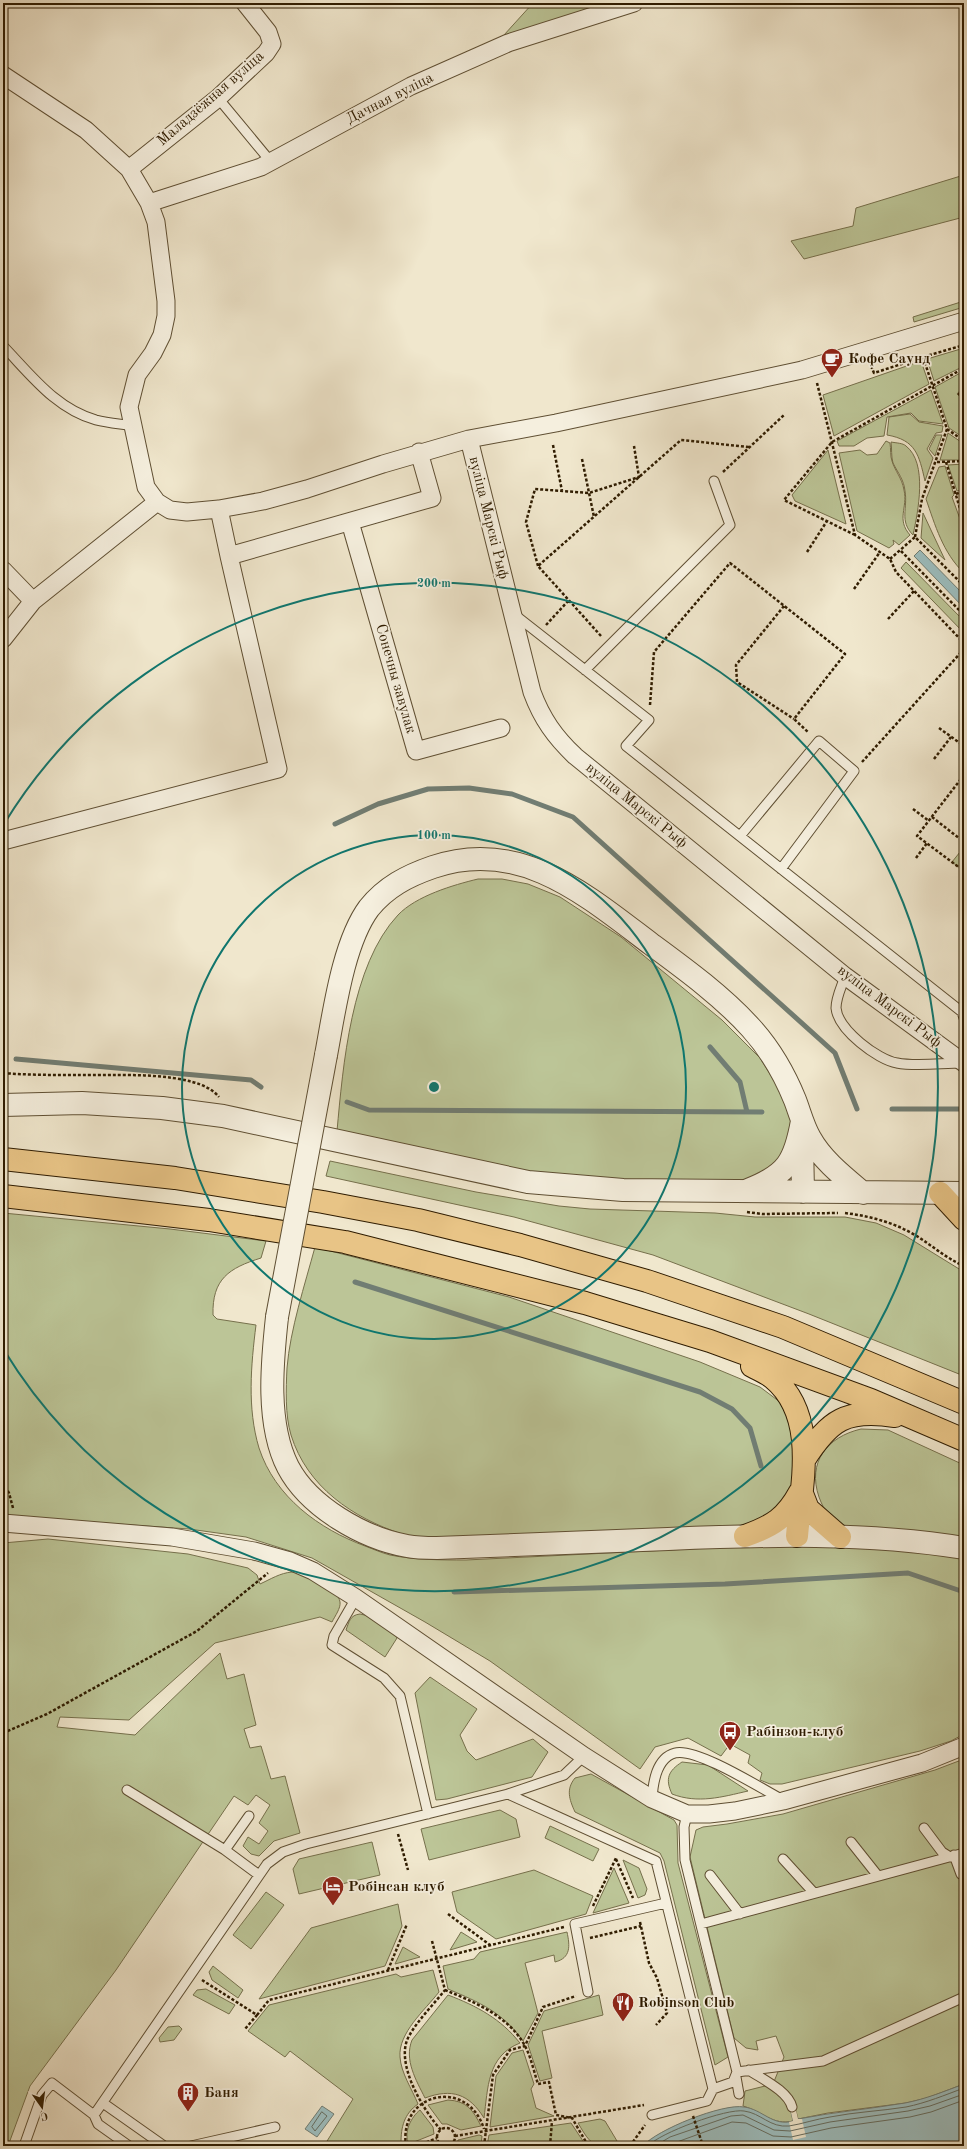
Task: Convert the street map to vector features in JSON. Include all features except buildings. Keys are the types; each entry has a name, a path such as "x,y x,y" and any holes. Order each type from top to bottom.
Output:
{"highway":[{"path":"3,1159 175,1178 323,1202 418,1220 498,1239 647,1281 783,1327 964,1403"},
{"path":"940,1193 964,1219"},
{"path":"3,1196 209,1220 345,1242 585,1303 710,1341 921,1420 964,1440"},
{"path":"710,1341 774,1378 787,1394 797,1412 803,1432 804,1460 797,1536"},
{"path":"804,1460 820,1436 835,1423 852,1416 876,1413 921,1420"},
{"path":"745,1536 776,1524 792,1506 801,1490"},
{"path":"801,1490 808,1509 840,1536"}],"street":[{"name":"Маладзёжная вуліца","path":"129,169 218,98 266,53 272,44 268,32 245,3"},
{"name":"Дачная вуліца","path":"149,202 240,175 271,162 411,86 508,43 634,3"},
{"path":"3,75 86,130 129,169 149,202 156,222 166,301 166,316 162,336 153,353 137,376 131,392 129,407 146,487 157,502 170,510 187,512 219,509 263,501 307,489 419,452 469,439 564,421 812,367 964,320"},
{"name":"вуліца Марскі Рыф","path":"469,439 511,612 536,704 548,727 559,741 581,761 845,976 964,1063"},
{"path":"229,556 432,498 419,452"},
{"path":"3,639 34,601 157,502"},
{"path":"3,841 278,769 219,509"},
{"name":"Сонечны завулак","path":"350,522 416,751 501,728"},
{"path":"3,570 34,601"},
{"path":"863,1193 835,1170 810,1139 785,1077 770,1052 750,1027 726,1003 675,962 577,890 555,877 529,866 498,859 473,858 441,864 410,875 391,886 369,909 353,940 337,996 277,1317 272,1385 280,1442 288,1467 303,1490 321,1506 343,1521 371,1535 406,1546 437,1548 745,1536 840,1536 904,1540 964,1548"},
{"path":"3,1105 82,1103 162,1108 223,1116 480,1173 528,1182 623,1190 964,1193"},
{"path":"742,1192 767,1183 781,1173 791,1162 798,1146 802,1121"},
{"path":"802,1121 803,1192"},
{"path":"10,1523 172,1537 254,1551 290,1561 313,1571 356,1598 584,1756 652,1799 686,1814 728,1812 783,1801 922,1763 964,1746"}],"lane":[{"path":"218,98 271,162"},
{"path":"3,346 57,401 76,413 97,420 133,426"},
{"path":"585,670 730,525 714,481"},
{"path":"511,612 649,720 626,746 962,1012 964,1018"},
{"path":"740,836 818,741 854,772 781,869"},
{"path":"845,976 837,1001 836,1010 841,1022 853,1036 883,1060 899,1064 964,1063"},
{"path":"356,1598 334,1636 332,1645 384,1678 400,1696 428,1814"},
{"path":"652,1799 654,1777 663,1760 674,1752 688,1753 710,1760 783,1801"},
{"path":"94,2115 267,1864 283,1852 508,1794 564,1775 584,1756"},
{"path":"127,1790 225,1850 259,1876"},
{"path":"508,1794 656,1861 713,2089 707,2101 652,2115"},
{"path":"686,1814 684,1827 685,1860 736,2074 739,2094"},
{"path":"225,1850 249,1816"},
{"path":"924,1828 942,1852 952,1856 961,1874 964,1874"},
{"path":"851,1842 878,1876"},
{"path":"701,1924 964,1853"},
{"path":"784,1858 814,1893"},
{"path":"710,1875 740,1914"},
{"path":"588,1992 575,1924 666,1903"},
{"path":"713,2089 729,2084 736,2074 749,2070 823,2061 964,1998"},
{"path":"749,2070 784,2094 791,2102 792,2107"},
{"path":"24,2146 42,2095 52,2083 94,2115 98,2124 129,2146"},
{"path":"103,2103 164,2146"},
{"path":"191,2146 275,2127"}],"path":[{"path":"890,559 901,551 915,537 922,499 937,462 947,429 923,357 964,345"},
{"path":"812,367 855,535"},
{"path":"964,369 933,384 832,442 784,500 855,535 890,559 896,572 964,643"},
{"path":"964,389 959,394 964,399"},
{"path":"714,481 784,416"},
{"path":"947,429 964,441"},
{"path":"538,566 681,440 750,448"},
{"path":"553,445 562,491"},
{"path":"634,446 639,477"},
{"path":"582,459 594,517"},
{"path":"937,462 964,462"},
{"path":"946,462 964,522"},
{"path":"609,646 538,566 526,522 535,489 589,494 639,477"},
{"path":"956,494 964,492"},
{"path":"807,552 827,521"},
{"path":"915,537 964,586"},
{"path":"901,551 964,615"},
{"path":"854,589 880,552"},
{"path":"649,720 654,652 730,563 845,654 794,719"},
{"path":"888,619 914,591"},
{"path":"538,633 569,600"},
{"path":"784,606 736,665 737,682 794,719 818,741"},
{"path":"854,772 964,649"},
{"path":"939,728 964,746"},
{"path":"934,759 951,737"},
{"path":"964,775 918,836 964,871"},
{"path":"913,810 929,821"},
{"path":"932,817 964,842"},
{"path":"916,858 927,843"},
{"path":"3,1482 9,1492 10,1523"},
{"path":"3,1733 47,1714 198,1631 269,1572 290,1561"},
{"path":"397,1830 408,1870"},
{"path":"245,2030 269,2000 575,1924 578,1920 588,1917 616,1858"},
{"path":"448,1914 490,1945"},
{"path":"388,1970 407,1924"},
{"path":"578,1941 640,1926"},
{"path":"432,1941 445,1990"},
{"path":"204,1973 200,1979 256,2015"},
{"path":"445,1990 476,2003 494,2014 511,2028 525,2046 538,2084 549,2082 556,2114 572,2118 586,2142 594,2146"},
{"path":"441,2130 422,2104 404,2060 404,2048 409,2036 445,1990"},
{"path":"525,2046 543,2007 588,1992"},
{"path":"484,2146 493,2075 510,2050 525,2046"},
{"path":"406,2146 406,2128 409,2118 422,2104 434,2098 448,2096 461,2100 481,2118 485,2132"},
{"path":"454,2136 572,2118 646,2104 652,2115 630,2146"},
{"path":"693,2119 703,2146"},
{"path":"550,2146 552,2121"},
{"path":"417,2146 437,2138 441,2130 449,2128 453,2132 454,2141 450,2145 441,2145 437,2138"}],"green space":[{"path":"533,3 621,3 504,35"},
{"path":"964,175 964,217 804,259 791,241 853,226 856,208"},
{"path":"964,301 964,307 914,322 913,317"},
{"path":"964,348 964,366 934,381 927,359"},
{"path":"921,361 929,384 834,436 823,395"},
{"path":"962,372 964,374 964,386 957,394 964,401 964,438 949,428 935,387"},
{"path":"931,390 943,424 919,421 911,413 887,417 884,436 867,438 854,446 839,446 837,441"},
{"path":"910,414 919,422 943,426 942,432 936,433 927,449 933,458 925,481 921,464 915,450 897,437 887,435 889,417"},
{"path":"948,433 964,444 964,460 940,460"},
{"path":"936,435 942,435 935,456 929,449"},
{"path":"886,441 890,443 891,459 903,486 905,502 903,518 906,529 910,535 899,545 893,540 894,544 889,548 857,531 839,453 860,450 867,455 877,454"},
{"path":"891,442 905,445 913,454 917,464 920,488 913,535 906,525 906,497 902,480 893,463"},
{"path":"828,450 846,524 795,501 792,495"},
{"path":"964,464 964,489 957,491 948,465"},
{"path":"945,466 954,495 952,497 964,530 964,573 950,557 945,548 936,529 926,499 939,467"},
{"path":"923,513 945,560 921,538"},
{"path":"906,562 964,621 964,633 901,568"},
{"path":"964,847 964,871 952,862"},
{"path":"478,879 502,879 528,884 560,897 621,937 722,1020 760,1058 786,1100 793,1127 789,1153 765,1173 744,1180 593,1178 561,1176 496,1166 337,1131 342,1077 352,1017 369,961 382,936 398,915 415,902 435,892 457,884"},
{"path":"330,1161 476,1192 559,1206 590,1209 715,1213 755,1217 845,1217 876,1223 904,1235 964,1272 964,1376 809,1314 653,1255 514,1217 326,1176"},
{"path":"3,1213 170,1229 266,1241 261,1258 231,1271 219,1284 213,1303 213,1315 217,1319 256,1325 251,1402 255,1433 259,1448 266,1466 276,1482 287,1496 301,1509 331,1530 348,1539 381,1552 399,1557 418,1559 466,1560 792,1544 906,1550 964,1558 964,1734 951,1741 920,1751 782,1784 770,1784 760,1780 762,1773 748,1763 750,1755 730,1744 721,1756 688,1738 655,1747 640,1769 490,1661 425,1622 312,1558 246,1537 189,1529 3,1516"},
{"path":"315,1247 509,1297 700,1362 760,1387 780,1402 798,1438 792,1486 782,1504 752,1527 438,1540 406,1535 366,1519 334,1498 320,1485 298,1454 289,1427 286,1393 287,1368 291,1338"},
{"path":"861,1429 888,1430 964,1465 964,1539 844,1527 832,1518 823,1507 819,1497 816,1484 818,1462 823,1453 838,1438"},
{"path":"48,1539 188,1554 248,1568 257,1575 260,1584 276,1576 292,1572 297,1573 312,1578 328,1587 338,1597 340,1604 332,1622 320,1617 215,1643 129,1720 60,1717 57,1727 135,1735 220,1653 227,1679 244,1674 256,1725 244,1729 250,1748 261,1746 271,1779 285,1776 300,1833 274,1841 259,1856 251,1854 243,1846 248,1837 259,1844 268,1831 259,1823 270,1805 256,1795 248,1805 234,1796 116,1970 30,2086 8,2146 3,2146 3,1543"},
{"path":"360,1614 370,1617 386,1626 397,1638 385,1657 346,1630 352,1617"},
{"path":"430,1677 477,1709 460,1735 467,1751 476,1760 533,1739 548,1752 532,1777 447,1799 436,1800 415,1693"},
{"path":"964,1759 964,2084 927,2098 906,2103 828,2113 798,2119 795,2107 793,2121 786,2122 773,2120 743,2106 745,2091 773,2084 784,2057 776,2036 756,2041 758,2050 746,2048 734,2038 690,1857 696,1830 703,1827 783,1814 935,1770"},
{"path":"682,1762 708,1765 748,1791 701,1799 691,1799 672,1794 668,1780 669,1776 677,1765"},
{"path":"591,1774 674,1820 677,1825 678,1863 728,2057 715,2065 664,1861 660,1853 575,1812 569,1794 570,1786 575,1778"},
{"path":"500,1810 516,1819 520,1837 429,1860 421,1829"},
{"path":"550,1826 599,1849 593,1861 545,1838"},
{"path":"372,1842 380,1875 299,1894 293,1869 299,1859"},
{"path":"623,1860 639,1868 647,1889 645,1895 638,1898"},
{"path":"614,1868 629,1903 593,1913"},
{"path":"534,1870 593,1896 586,1914 496,1939 457,1912 452,1892"},
{"path":"266,1892 284,1905 251,1949 233,1935"},
{"path":"398,1904 402,1926 385,1966 259,1999 311,1928"},
{"path":"461,1932 477,1942 450,1950"},
{"path":"567,1932 569,1947 564,1958 555,1962 554,1955 525,1963 538,2013 523,2041 499,2015 481,2004 448,1989 443,1966 474,1959 480,1952"},
{"path":"403,1947 420,1957 395,1964"},
{"path":"213,1966 243,1990 238,1998 212,1980 209,1972"},
{"path":"433,1970 439,1992 414,2022 403,2039 401,2048 400,2057 402,2069 418,2104 409,2112 404,2121 401,2143 386,2146 324,2146 353,2099 290,2051 285,2057 248,2031 269,2005 396,1974 401,1977"},
{"path":"206,1989 235,2005 229,2014 193,1995 197,1990"},
{"path":"448,1995 479,2009 497,2020 513,2034 520,2043 509,2049 501,2056 495,2065 488,2085 484,2118 472,2103 459,2095 444,2094 425,2098 412,2070 409,2055 412,2040"},
{"path":"599,1995 603,2015 542,2031 552,2078 540,2081 528,2045 544,2011"},
{"path":"179,2026 182,2029 174,2040 160,2042 159,2038 168,2027"},
{"path":"523,2050 534,2084 531,2089 536,2108 554,2116 490,2127 496,2076 512,2053"},
{"path":"448,2100 460,2102 469,2107 481,2126 461,2130 447,2124 442,2124 428,2105"},
{"path":"420,2110 433,2127 434,2134 409,2144 407,2140 407,2130 411,2121"},
{"path":"600,2119 605,2121 620,2146 604,2146 594,2144 590,2141 578,2123"},
{"path":"571,2123 585,2144 588,2146 487,2146 489,2135"},
{"path":"479,2135 482,2136 481,2146 457,2146 458,2140"}],"water":[{"path":"920,550 964,595 964,608 914,556"},
{"path":"964,2084 964,2146 643,2146 661,2133 675,2126 706,2113 721,2109 734,2107 750,2108 773,2120 786,2122 793,2121 790,2108 798,2119 905,2103 928,2097"},
{"path":"322,2106 334,2114 317,2137 305,2129"}],"pier":[{"path":"795,2106 798,2119 802,2119 806,2137 793,2140 789,2122 793,2121 790,2108"}],"waterway":[{"path":"335,824 378,804 428,789 469,788 512,794 573,817 835,1053 857,1109"},
{"path":"710,1047 740,1082 747,1112"},
{"path":"16,1059 251,1080 261,1087"},
{"path":"347,1102 369,1110 762,1112"},
{"path":"892,1109 964,1109"},
{"path":"355,1282 700,1392 732,1409 750,1428 761,1466"},
{"path":"454,1592 725,1584 908,1573 964,1592"}],"place":[{"name":"Кофе Саунд","path":"832,378"},
{"name":"Рабінзон-клуб","path":"730,1752"},
{"name":"Робінсан клуб","path":"333,1906"},
{"name":"Robinson Club","path":"623,2022"},
{"name":"Баня","path":"188,2112"}]}
